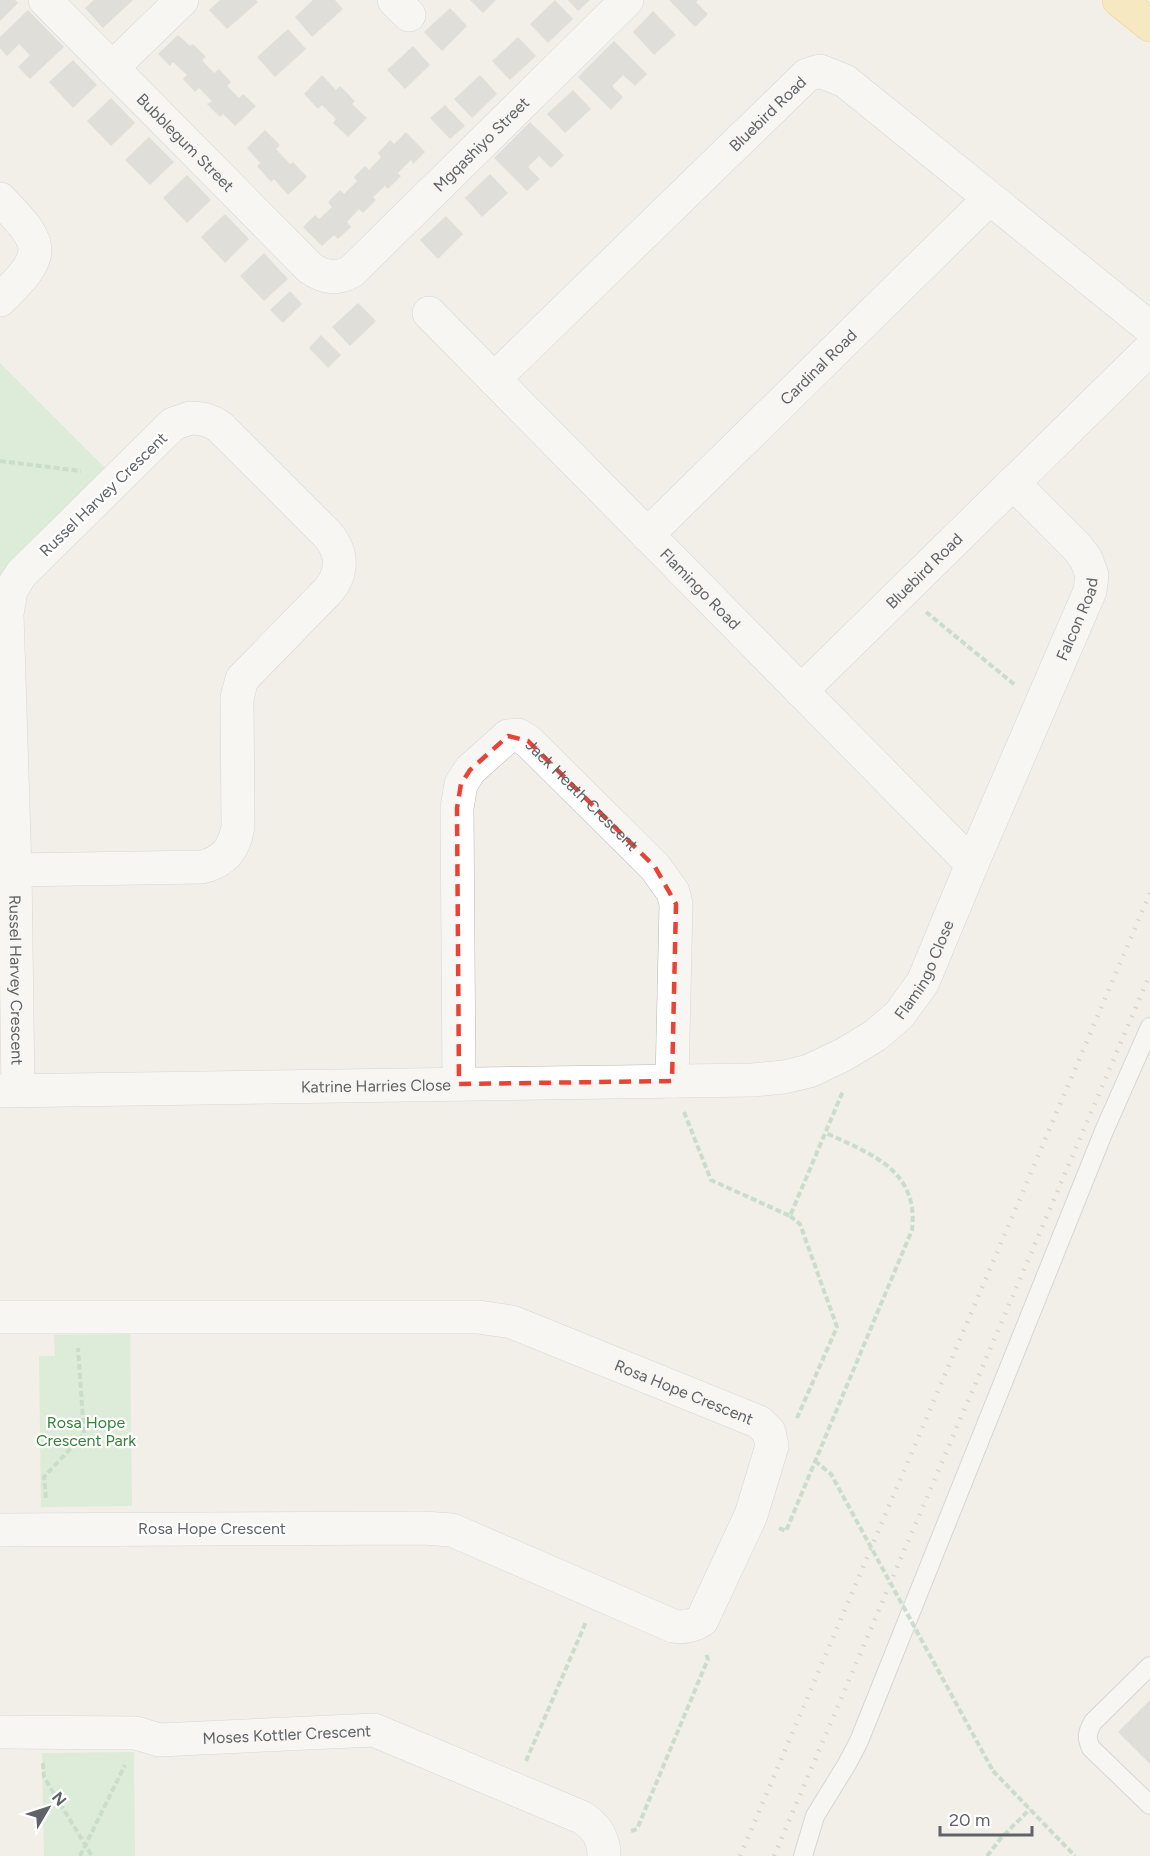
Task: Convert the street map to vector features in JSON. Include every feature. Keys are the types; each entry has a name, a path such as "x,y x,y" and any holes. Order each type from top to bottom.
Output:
{"highway":[{"path":"1119,0 1150,25"}],"street":[{"name":"Bubblegum Street","path":"45,0 310,268 330,278"},
{"path":"112,68 182,0"},
{"name":"Mgqashiyo Street","path":"330,278 342,277 352,271 627,0"},
{"name":"Bluebird Road","path":"494,380 807,75 820,70 845,81 1150,328"},
{"name":"Cardinal Road","path":"647,535 989,199"},
{"path":"0,200 31,234 34,254 28,272 0,300"},
{"name":"Flamingo Road","path":"429,313 972,864"},
{"name":"Bluebird Road","path":"801,691 1150,349"},
{"name":"Russel Harvey Crescent","path":"9,1090 15,870 7,614 11,590 21,574 173,424 190,418 211,421 220,427 333,541 337,548 340,565 333,585 246,673 238,688 238,826 233,845 221,860 202,867 15,870"},
{"name":"Falcon Road","path":"1011,774 1090,591 1092,575 1086,559 1077,547 1013,483"},
{"name":"Jack Heath Crescent","path":"459,1084 456,808 461,784 470,770 508,736 518,735 528,741 655,867 673,891 676,903 677,1095"},
{"name":"Flamingo Close","path":"753,1080 784,1077 809,1071 843,1055 876,1035 900,1014 923,982 1011,774"},
{"name":"Katrine Harries Close","path":"9,1090 459,1084 677,1095 753,1080"},
{"name":"Rosa Hope Crescent","path":"0,1317 478,1317 512,1322 759,1422 769,1432 772,1446 751,1515 702,1620 682,1628 452,1530 423,1528 0,1530"},
{"name":"Moses Kottler Crescent","path":"0,1732 136,1733 159,1740 374,1730 581,1817 589,1822 602,1846"}],"lane":[{"path":"803,1856 815,1816 848,1764 859,1741 1100,1142 1150,1027"},
{"path":"1150,1666 1093,1722 1086,1739 1091,1748 1150,1805"}],"path":[{"path":"0,461 82,471"},
{"path":"902,592 1040,706"},
{"path":"790,1216 847,1083"},
{"path":"677,1095 711,1180 790,1216 800,1224 837,1327 797,1418"},
{"path":"786,1531 909,1241 914,1219 913,1207 904,1185 885,1163 878,1157 826,1133"},
{"path":"49,1529 44,1477 84,1434 76,1317"},
{"path":"815,1461 831,1474 993,1772 1075,1856"},
{"path":"525,1763 590,1613"},
{"path":"602,1846 637,1829 708,1659 694,1625"},
{"path":"40,1732 44,1777 92,1856"},
{"path":"80,1856 126,1764 136,1733"},
{"path":"987,1856 1001,1838 1030,1809"}],"highlighted area":[{"path":"508,736 528,741 655,867 676,904 672,1081 459,1084 457,808 461,784 470,770"}],"green space":[{"path":"0,363 108,471 0,577"},
{"name":"Rosa Hope Crescent Park","path":"130,1334 132,1506 41,1507 39,1356 55,1356 54,1335"},
{"path":"134,1752 135,1856 44,1856 42,1753"}],"building":[{"path":"0,0 15,0 18,3 0,21"},
{"path":"94,0 133,0 103,28 85,8"},
{"path":"220,0 256,0 258,2 227,29 209,10"},
{"path":"313,0 335,0 343,9 312,37 295,17"},
{"path":"470,0 496,0 483,13"},
{"path":"555,0 573,19 548,43 530,24"},
{"path":"568,0 590,0 578,11"},
{"path":"669,0 698,0 696,2 708,14 695,27"},
{"path":"450,8 467,26 442,51 424,32"},
{"path":"28,10 64,47 30,79 18,67 30,55 19,44 7,56 0,48 0,37"},
{"path":"653,11 676,35 654,55 633,32"},
{"path":"288,29 306,49 275,77 257,57"},
{"path":"178,35 190,46 193,44 206,57 202,60 214,73 219,69 231,82 227,86 239,98 243,94 256,106 235,126 223,114 220,117 207,104 212,101 199,88 195,92 183,79 187,75 173,62 170,66 158,54"},
{"path":"518,37 536,56 510,80 492,61"},
{"path":"614,41 647,74 635,86 623,75 612,86 623,97 611,110 578,77"},
{"path":"413,46 430,65 405,89 387,70"},
{"path":"73,60 97,85 73,108 49,82"},
{"path":"322,75 336,90 340,86 355,101 352,104 367,118 348,137 333,123 336,119 322,105 318,109 304,94"},
{"path":"480,75 497,94 472,118 454,99"},
{"path":"573,90 591,109 565,133 547,114"},
{"path":"111,98 135,123 111,146 87,121"},
{"path":"445,105 465,126 450,139 430,118"},
{"path":"530,122 564,155 551,168 539,156 528,167 540,179 527,191 494,158"},
{"path":"265,130 280,145 276,149 307,177 288,195 274,179 271,182 257,166 260,163 247,148"},
{"path":"406,132 425,152 413,164 411,160 398,173 401,176 388,189 385,186 373,197 376,200 363,213 359,209 347,222 351,227 338,239 334,235 322,246 303,227 315,215 319,219 332,207 328,202 340,190 344,194 357,181 354,177 365,166 369,170 381,157 378,153 390,140 394,144"},
{"path":"149,137 174,162 150,185 125,160"},
{"path":"490,174 508,193 482,217 465,198"},
{"path":"187,175 211,200 187,223 163,198"},
{"path":"225,214 249,239 225,263 201,237"},
{"path":"446,216 463,234 438,259 420,240"},
{"path":"264,253 288,279 264,301 240,276"},
{"path":"290,291 302,304 283,323 270,310"},
{"path":"358,303 376,321 350,346 332,327"},
{"path":"321,335 341,355 328,368 309,348"},
{"path":"1150,1700 1150,1764 1118,1732"}],"railway":[{"path":"740,1856 1150,893"},
{"path":"774,1856 1150,974"}]}
